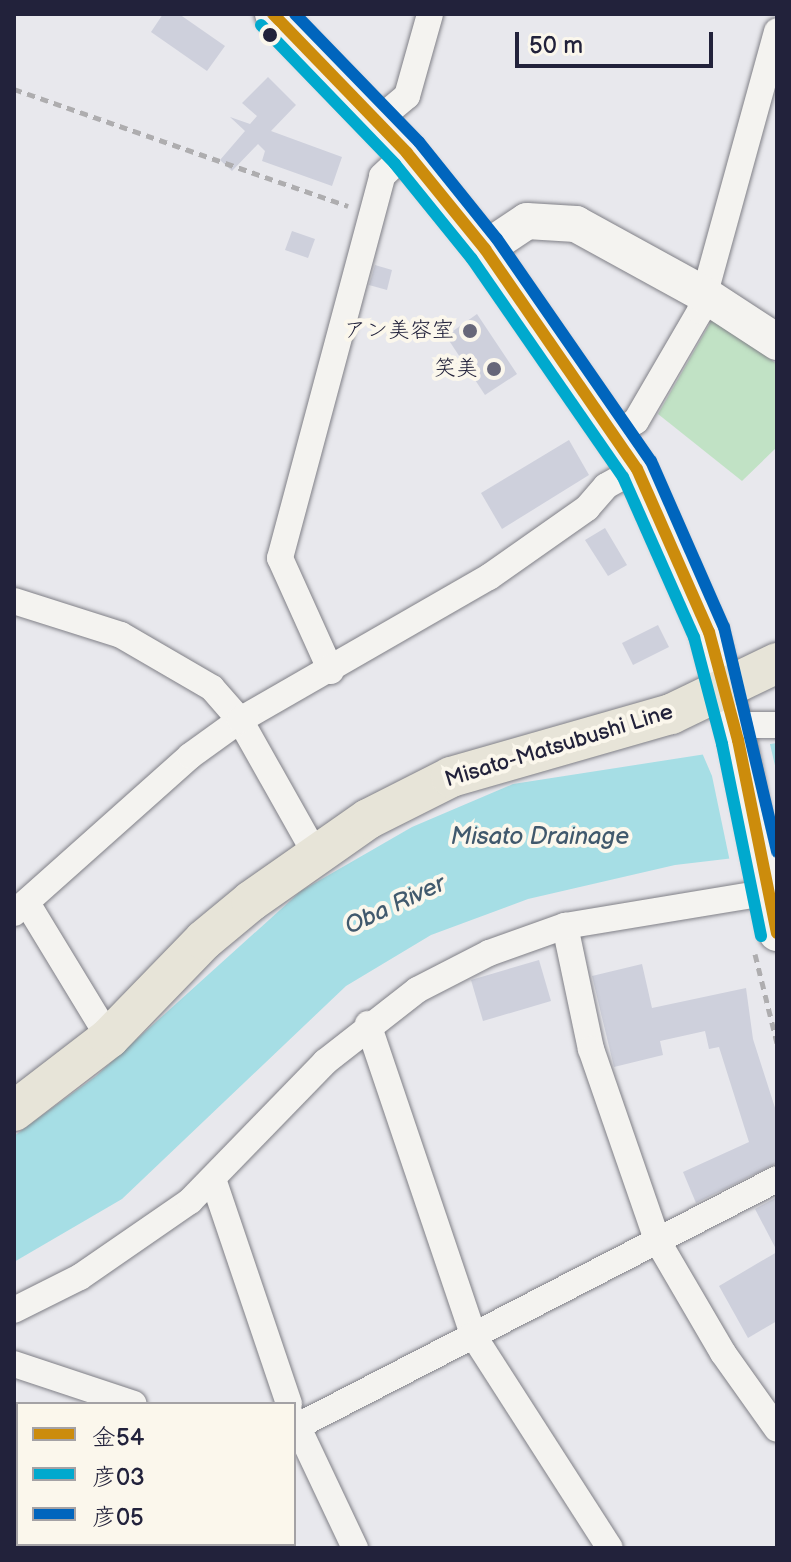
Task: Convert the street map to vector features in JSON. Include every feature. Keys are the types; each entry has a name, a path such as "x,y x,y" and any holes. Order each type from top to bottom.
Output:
{"main road":[{"path":"273,14 407,153 485,249 637,469 681,561 733,719 771,888 765,939"},
{"path":"485,249 527,221 576,224 705,295 777,342"},
{"name":"Misato-Matsubushi Line","path":"14,1111 109,1038 204,940 315,853 451,777 671,714 733,719 777,663"}],"street":[{"path":"377,121 407,96 430,14"},
{"path":"615,435 643,410 705,295 777,31"},
{"path":"331,671 280,558 382,176 407,153"},
{"path":"109,1038 20,908 190,756 240,720 331,671 489,577 587,508 606,486 637,469"},
{"path":"14,601 107,630 165,657 212,688 240,720 315,853"},
{"path":"733,719 777,725"},
{"path":"14,1310 134,1243 213,1179 368,1024 417,990 489,953 565,926 771,888"},
{"path":"565,926 591,1049 657,1240 723,1353 777,1429"},
{"path":"368,1024 473,1335 610,1548"},
{"path":"213,1179 287,1402"},
{"path":"296,1418 473,1335 777,1179"},
{"path":"14,1364 128,1402"},
{"path":"296,1425 355,1548"},
{"path":"14,1546 20,1548"}],"path":[{"path":"14,89 372,215"},
{"path":"765,939 777,1043"}],"green space":[{"path":"713,318 777,364 777,447 742,481 658,414"}],"water":[{"name":"Misato Drainage","path":"777,743 777,853 675,865 528,899 431,935 346,986 122,1199 14,1262 14,1136 96,1076 301,891 412,827 513,784"}],"pier":[{"path":"769,740 777,774 777,857 730,862 712,776 700,748"}],"building":[{"path":"163,14 179,14 225,46 207,71 151,32"},
{"path":"268,77 296,105 271,131 342,157 332,186 262,161 265,151 258,144 232,171 220,160 245,131 230,117 250,124 257,116 242,103"},
{"path":"292,231 315,239 308,258 285,250"},
{"path":"375,265 392,270 387,290 369,285"},
{"path":"477,314 517,374 485,395 446,336"},
{"path":"569,440 589,475 502,529 481,493"},
{"path":"605,528 627,565 608,576 585,540"},
{"path":"658,625 669,647 633,665 622,643"},
{"path":"539,960 551,1001 483,1021 471,980"},
{"path":"642,964 652,1008 746,988 753,1039 777,1114 777,1163 696,1203 683,1172 749,1142 719,1047 709,1049 705,1031 660,1041 663,1055 614,1067 592,976"},
{"path":"777,1197 777,1251 755,1209"},
{"path":"777,1252 777,1321 748,1338 719,1286"}],"transit line":[{"name":"金54","path":"273,14 407,153 485,249 637,469 709,632 738,740 777,933"},
{"name":"彦05","path":"295,14 419,142 497,239 651,461 724,627 777,852"},
{"name":"彦03","path":"261,25 395,164 472,259 623,477 694,637 722,744 761,936"}],"place":[{"name":"アン美容室","path":"470,331"},
{"name":"笑美","path":"494,369"}],"water label":[{"name":"Oba River","path":"395,905"}]}
